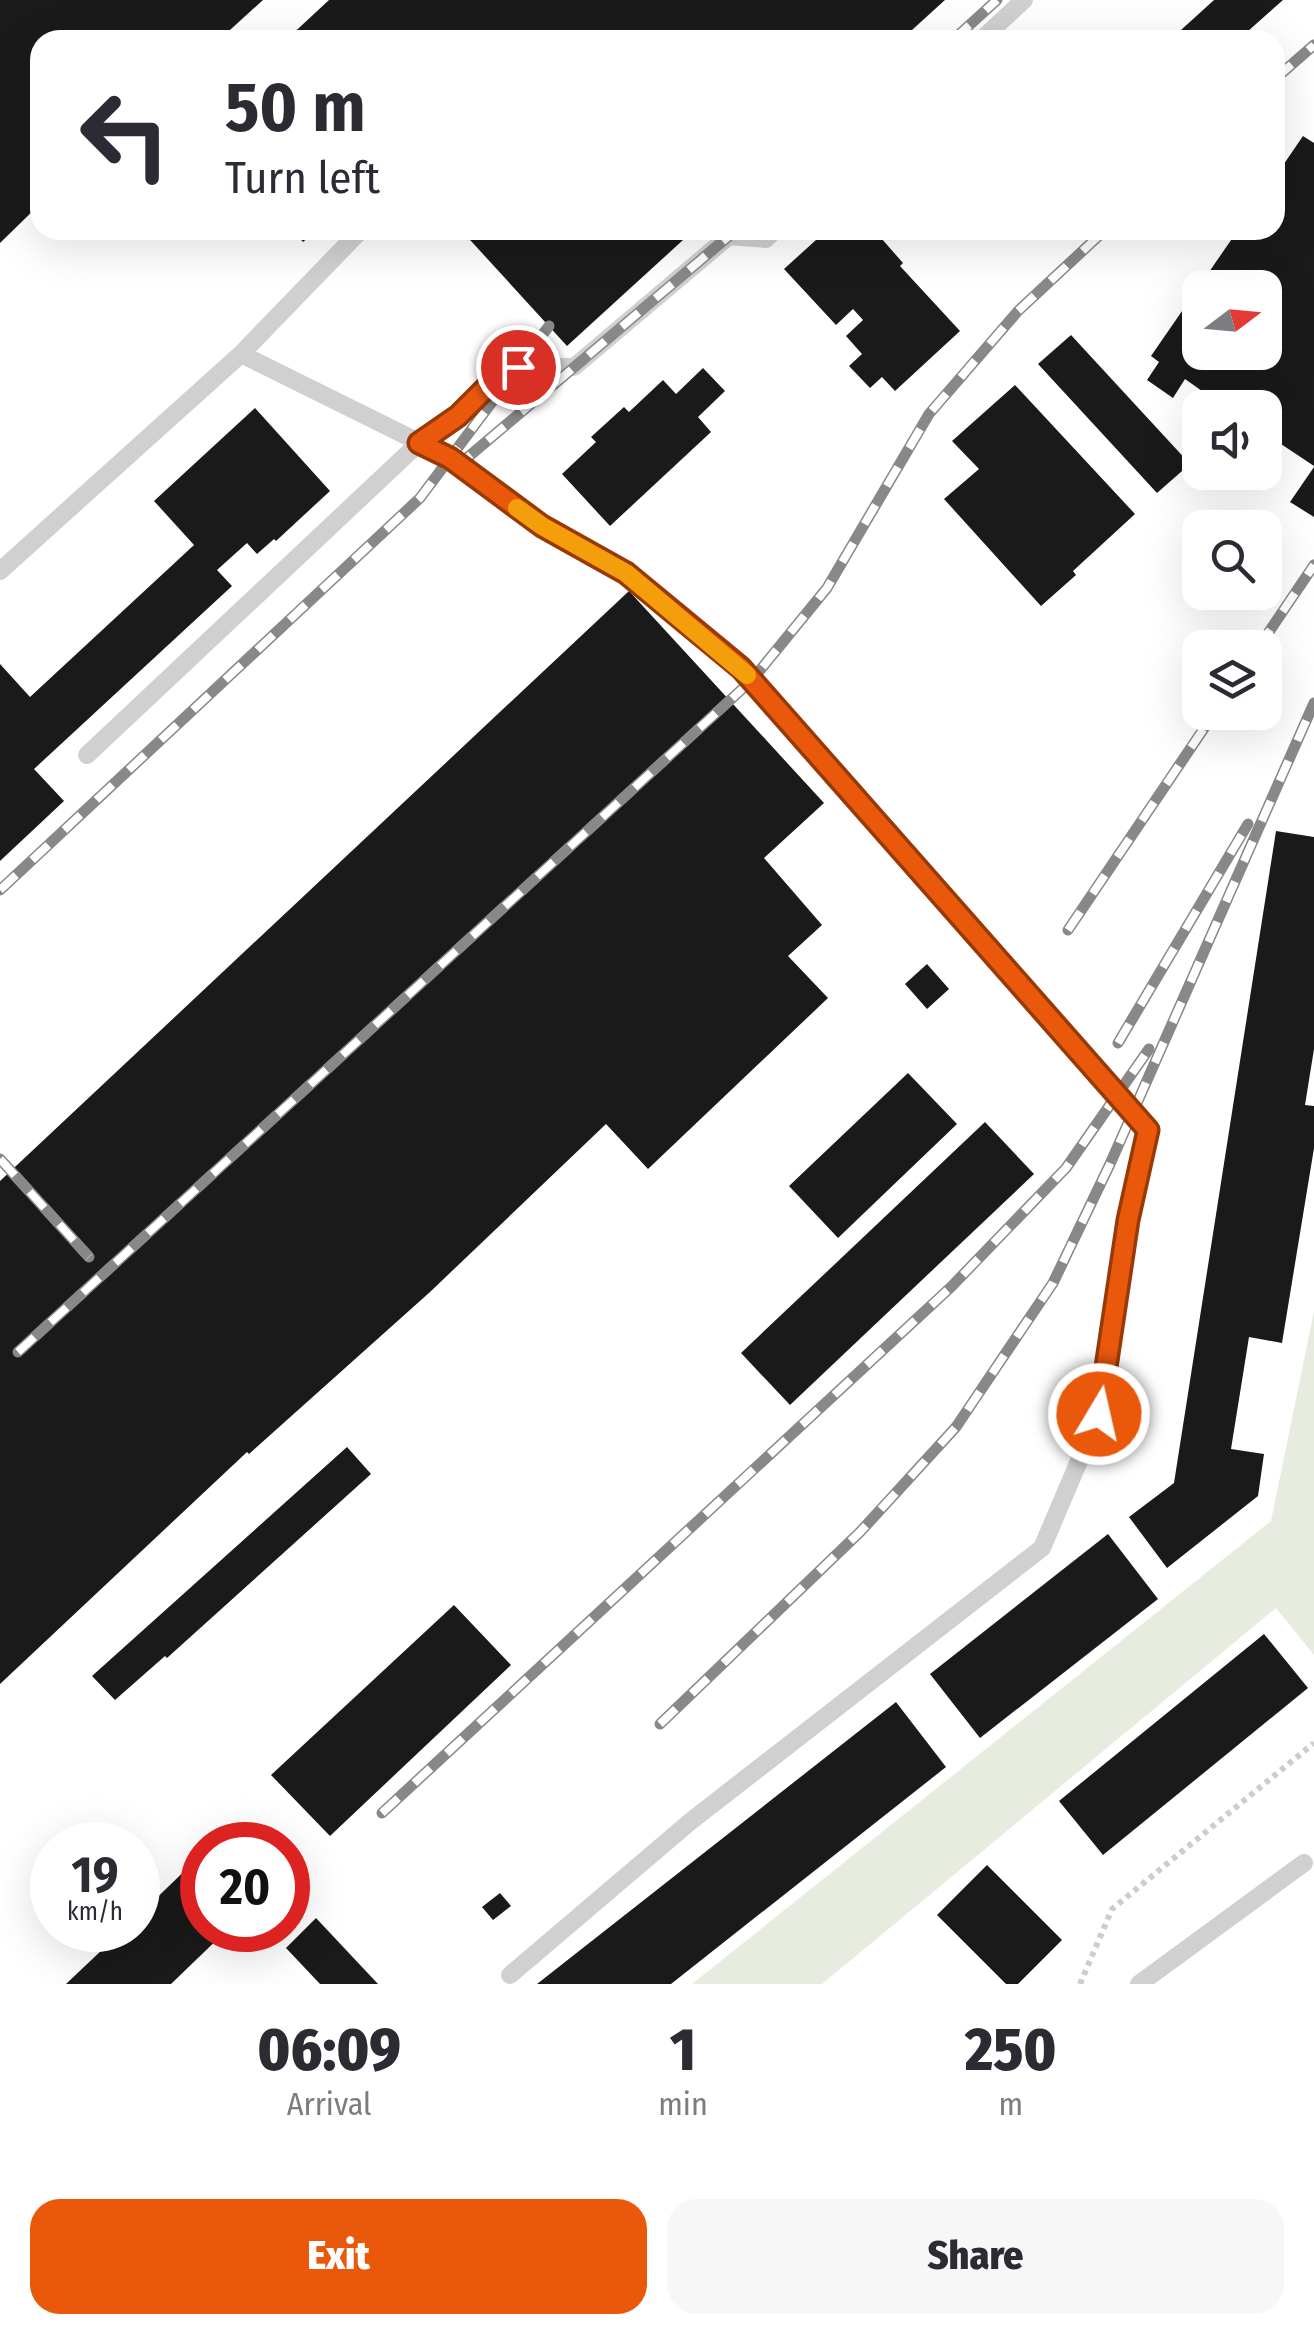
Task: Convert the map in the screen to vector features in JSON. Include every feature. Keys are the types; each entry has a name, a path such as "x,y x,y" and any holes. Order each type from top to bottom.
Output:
{"lane":[{"path":"992,30 1024,0"},
{"path":"0,571 241,354 351,240"},
{"path":"87,755 419,443 458,416 500,374 518,367 574,367 725,240"},
{"path":"241,354 450,458 542,526 626,573 741,668 1148,1130 1128,1220 1099,1414 1042,1548 692,1821 510,1975"},
{"path":"1139,1984 1304,1863"}],"path":[{"path":"1080,1984 1112,1909 1314,1743"}],"shaded area":[{"path":"1314,1311 1314,1655 1276,1608 822,1984 692,1984 1271,1521"}],"building":[{"path":"0,0 263,0 230,30 30,30 30,214 0,243"},
{"path":"329,0 945,0 912,30 297,30"},
{"path":"1214,0 1283,0 1249,30 1181,30"},
{"path":"1303,136 1314,143 1314,466 1282,445 1282,390 1201,390 1185,379 1173,398 1147,380 1159,362 1151,356 1182,311 1182,370 1282,370 1282,270 1210,270 1231,240 1285,240 1285,162"},
{"path":"470,240 683,240 567,346"},
{"path":"816,240 883,240 903,263 900,266 960,331 895,391 882,377 870,388 849,366 862,354 846,336 863,320 853,309 836,325 784,269"},
{"path":"1071,335 1182,455 1182,471 1157,493 1038,364"},
{"path":"703,368 725,391 698,417 711,432 610,526 562,474 596,442 591,437 624,407 629,412 663,380 676,394"},
{"path":"1015,385 1135,514 1041,606 944,499 979,469 952,441"},
{"path":"255,408 330,491 276,541 257,554 247,543 217,570 232,586 34,769 64,801 0,861 0,664 30,697 194,545 154,501"},
{"path":"1314,467 1314,517 1290,502"},
{"path":"629,591 824,803 764,858 822,925 788,956 828,998 648,1169 606,1124 430,1292 247,1452 0,1684 0,1181"},
{"path":"1276,831 1314,837 1314,1049 1305,1105 1314,1106 1314,1148 1282,1343 1249,1337 1231,1449 1264,1454 1258,1496 1167,1568 1129,1517 1174,1483"},
{"path":"927,964 949,989 927,1009 905,984"},
{"path":"908,1073 957,1124 838,1238 789,1186"},
{"path":"985,1122 1034,1174 790,1405 741,1353"},
{"path":"347,1447 371,1474 115,1700 92,1676"},
{"path":"1108,1534 1158,1599 980,1738 930,1674"},
{"path":"454,1605 511,1665 330,1836 271,1775"},
{"path":"1264,1634 1308,1688 1103,1855 1059,1801"},
{"path":"896,1702 946,1767 671,1984 537,1984"},
{"path":"987,1865 1062,1940 1018,1984 1006,1984 937,1915"},
{"path":"180,1875 180,1952 204,1952 171,1984 66,1984 100,1952 160,1952 160,1895"},
{"path":"500,1893 511,1906 493,1920 482,1907"},
{"path":"316,1918 378,1984 320,1984 290,1952 310,1952 310,1924"}],"railway":[{"path":"964,30 997,0"},
{"path":"1285,70 1314,45"},
{"path":"454,469 724,240"},
{"path":"18,1352 752,680 827,588 929,414 1018,311 1094,240"},
{"path":"0,890 420,498 549,326"},
{"path":"1270,630 1314,565"},
{"path":"660,1724 860,1532 956,1427 1053,1283 1110,1164 1314,703"},
{"path":"1068,930 1203,730"},
{"path":"1118,1043 1248,824"},
{"path":"382,1813 951,1287 1066,1168 1149,1049"},
{"path":"0,1159 89,1257"}],"slow traffic":[{"path":"517,508 626,573 747,675"}],"route":[{"path":"518,367 500,374 458,416 419,443 450,458 542,526 626,573 741,668 1148,1130 1128,1220 1099,1414"}]}
